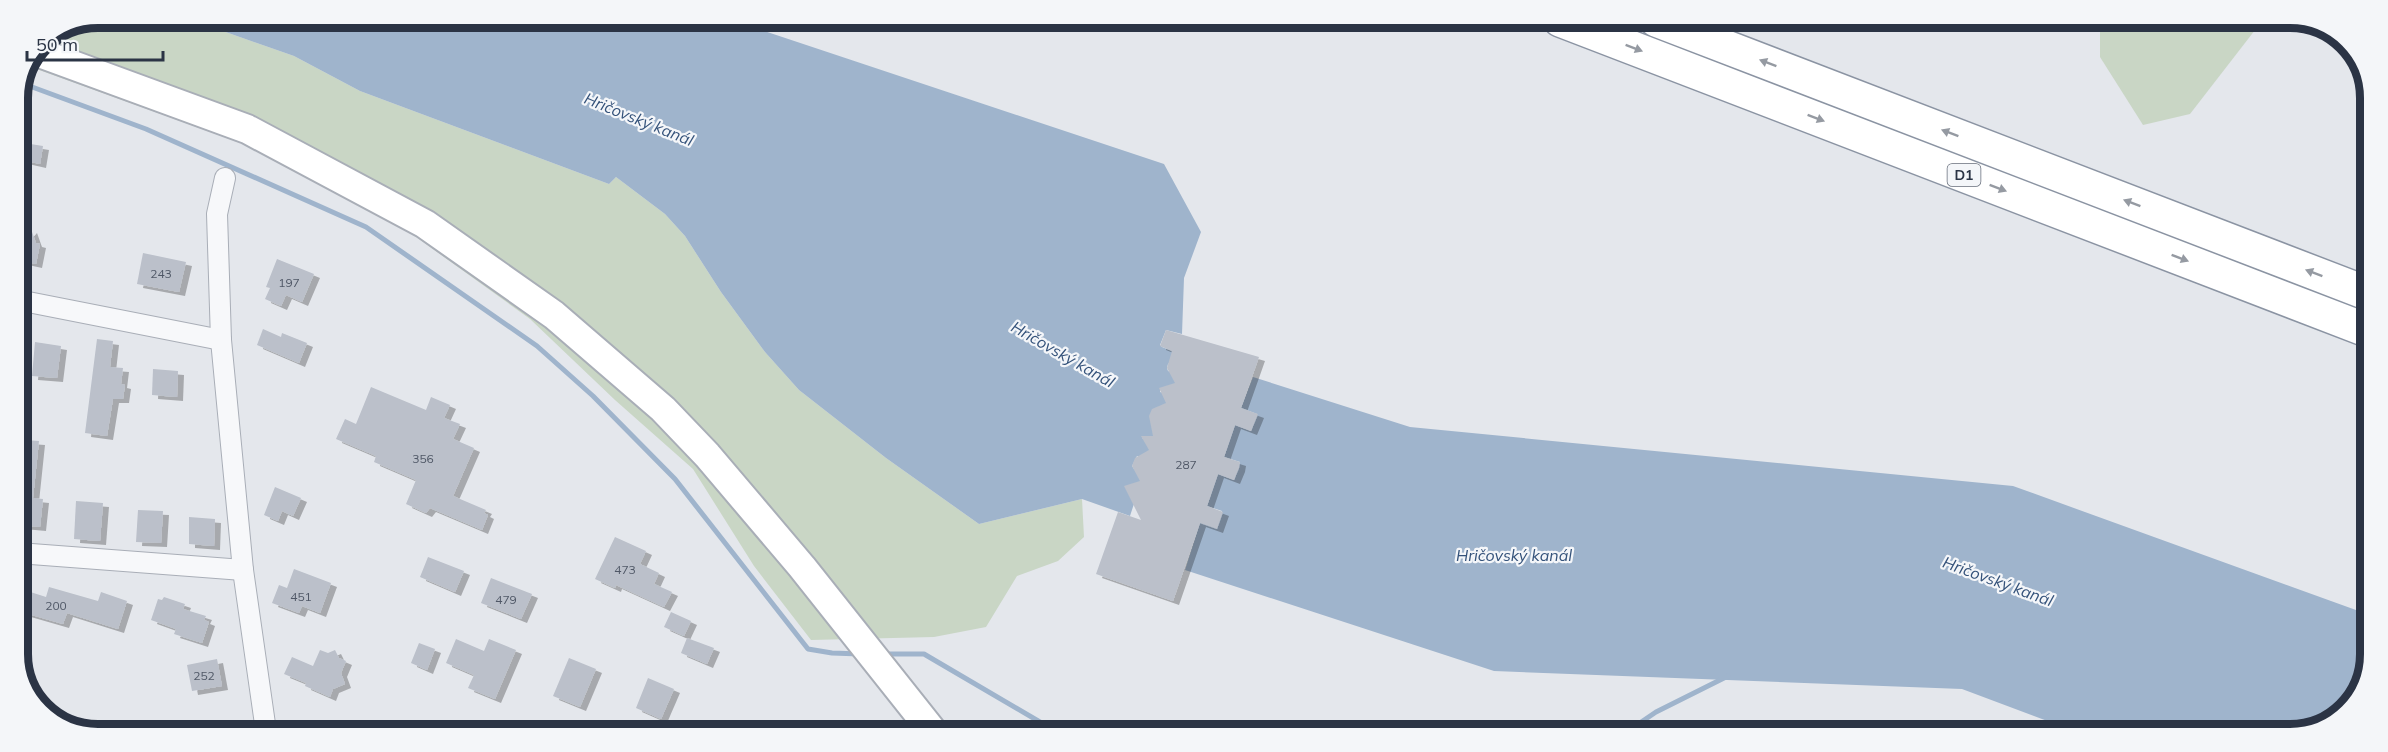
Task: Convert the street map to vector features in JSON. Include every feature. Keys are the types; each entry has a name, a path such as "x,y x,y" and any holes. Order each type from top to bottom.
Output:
{"highway":[{"name":"D1","path":"1583,29 2359,327"},
{"name":"D1","path":"1679,29 2359,290"}],"main road":[{"path":"44,55 247,129 425,224 554,315 663,409 707,455 776,536 927,724"}],"street":[{"path":"225,178 217,214 221,340 243,570 265,724"},
{"path":"29,302 221,340"},
{"path":"29,553 243,570"}],"green space":[{"path":"217,29 294,56 360,91 609,184 616,177 665,214 685,236 721,292 765,352 799,390 886,458 979,524 1082,499 1084,537 1058,561 1017,576 986,627 934,637 811,640 754,566 693,469 615,400 530,319 394,221 260,150 35,69 40,59 59,40 84,30"},
{"path":"2100,29 2256,29 2190,114 2143,125 2100,57"}],"water":[{"name":"Hričovský kanál","path":"217,29 758,29 1164,164 1201,232 1184,278 1182,334 1166,330 1160,345 1180,354 1168,364 1167,368 1168,371 1179,375 1173,391 1160,388 1160,392 1172,396 1156,439 1146,436 1142,438 1154,445 1149,460 1137,456 1132,466 1144,473 1130,516 1082,499 979,524 886,458 799,390 765,352 721,292 685,236 665,214 616,177 609,184 360,91 294,56"},
{"name":"Hričovský kanál","path":"1253,377 1410,427 2013,486 2360,611 2360,654 2357,672 2348,693 2339,703 2325,714 2304,722 2290,724 2055,724 1962,689 1494,671 1185,570 1200,523 1218,523 1222,511 1207,506 1218,474 1234,480 1240,462 1224,457 1235,425 1251,431 1257,414 1241,408"}],"building":[{"path":"29,144 43,146 40,164 29,162"},
{"path":"31,229 36,243 40,244 36,264 29,262 29,231"},
{"path":"143,253 186,262 179,292 137,284"},
{"path":"277,259 314,274 302,302 286,295 281,306 265,299 270,288 266,287"},
{"path":"263,329 281,337 282,333 307,343 299,363 257,345"},
{"path":"1166,330 1259,357 1241,408 1258,414 1251,431 1235,425 1224,457 1240,462 1239,468 1234,480 1218,474 1207,506 1223,512 1217,529 1200,523 1173,601 1096,574 1118,512 1141,520 1124,486 1140,481 1132,466 1135,458 1149,450 1141,436 1153,436 1149,416 1152,409 1166,403 1159,388 1175,383 1167,368 1172,351 1160,346"},
{"path":"97,339 113,341 110,367 123,368 121,384 125,385 123,399 113,399 107,436 85,433"},
{"path":"35,342 61,346 57,378 32,376"},
{"path":"153,369 178,371 177,397 152,395"},
{"path":"371,387 426,410 431,397 450,405 444,418 460,424 453,439 474,448 453,496 486,510 484,513 488,515 482,530 430,508 426,513 406,504 416,480 374,462 376,456 336,439 345,419 356,424"},
{"path":"29,440 39,441 33,498 43,499 40,527 29,526"},
{"path":"275,487 301,498 293,516 282,511 278,521 264,515"},
{"path":"76,501 103,503 100,541 74,539"},
{"path":"138,510 163,511 161,543 136,542"},
{"path":"189,517 215,519 214,546 189,544"},
{"path":"615,537 646,551 640,564 659,573 654,584 672,592 664,607 616,585 615,588 595,579"},
{"path":"428,557 464,571 455,592 420,577"},
{"path":"294,569 331,583 320,613 302,606 299,613 272,603 279,585 287,588"},
{"path":"491,578 532,594 521,619 481,603"},
{"path":"49,587 98,601 101,592 127,601 118,629 67,613 63,624 29,614 29,592 46,597"},
{"path":"164,597 185,604 183,609 206,616 204,620 209,622 202,643 174,634 176,629 151,620 158,599 162,600"},
{"path":"671,612 691,621 684,636 664,627"},
{"path":"687,638 714,648 707,664 681,653"},
{"path":"456,639 484,651 489,639 516,650 495,699 468,688 474,675 446,663"},
{"path":"419,643 435,649 427,670 411,663"},
{"path":"320,650 328,653 335,650 339,658 346,661 341,673 345,684 333,689 330,697 284,674 292,657 313,666"},
{"path":"569,658 596,669 580,707 553,696"},
{"path":"217,659 222,686 192,691 187,665"},
{"path":"648,678 674,689 661,719 636,708"}],"waterway":[{"path":"30,86 146,129 366,227 537,346 593,396 675,479 808,649 860,654"},
{"path":"884,654 924,654 1043,724"},
{"path":"1638,724 1656,712 1728,676"}]}
